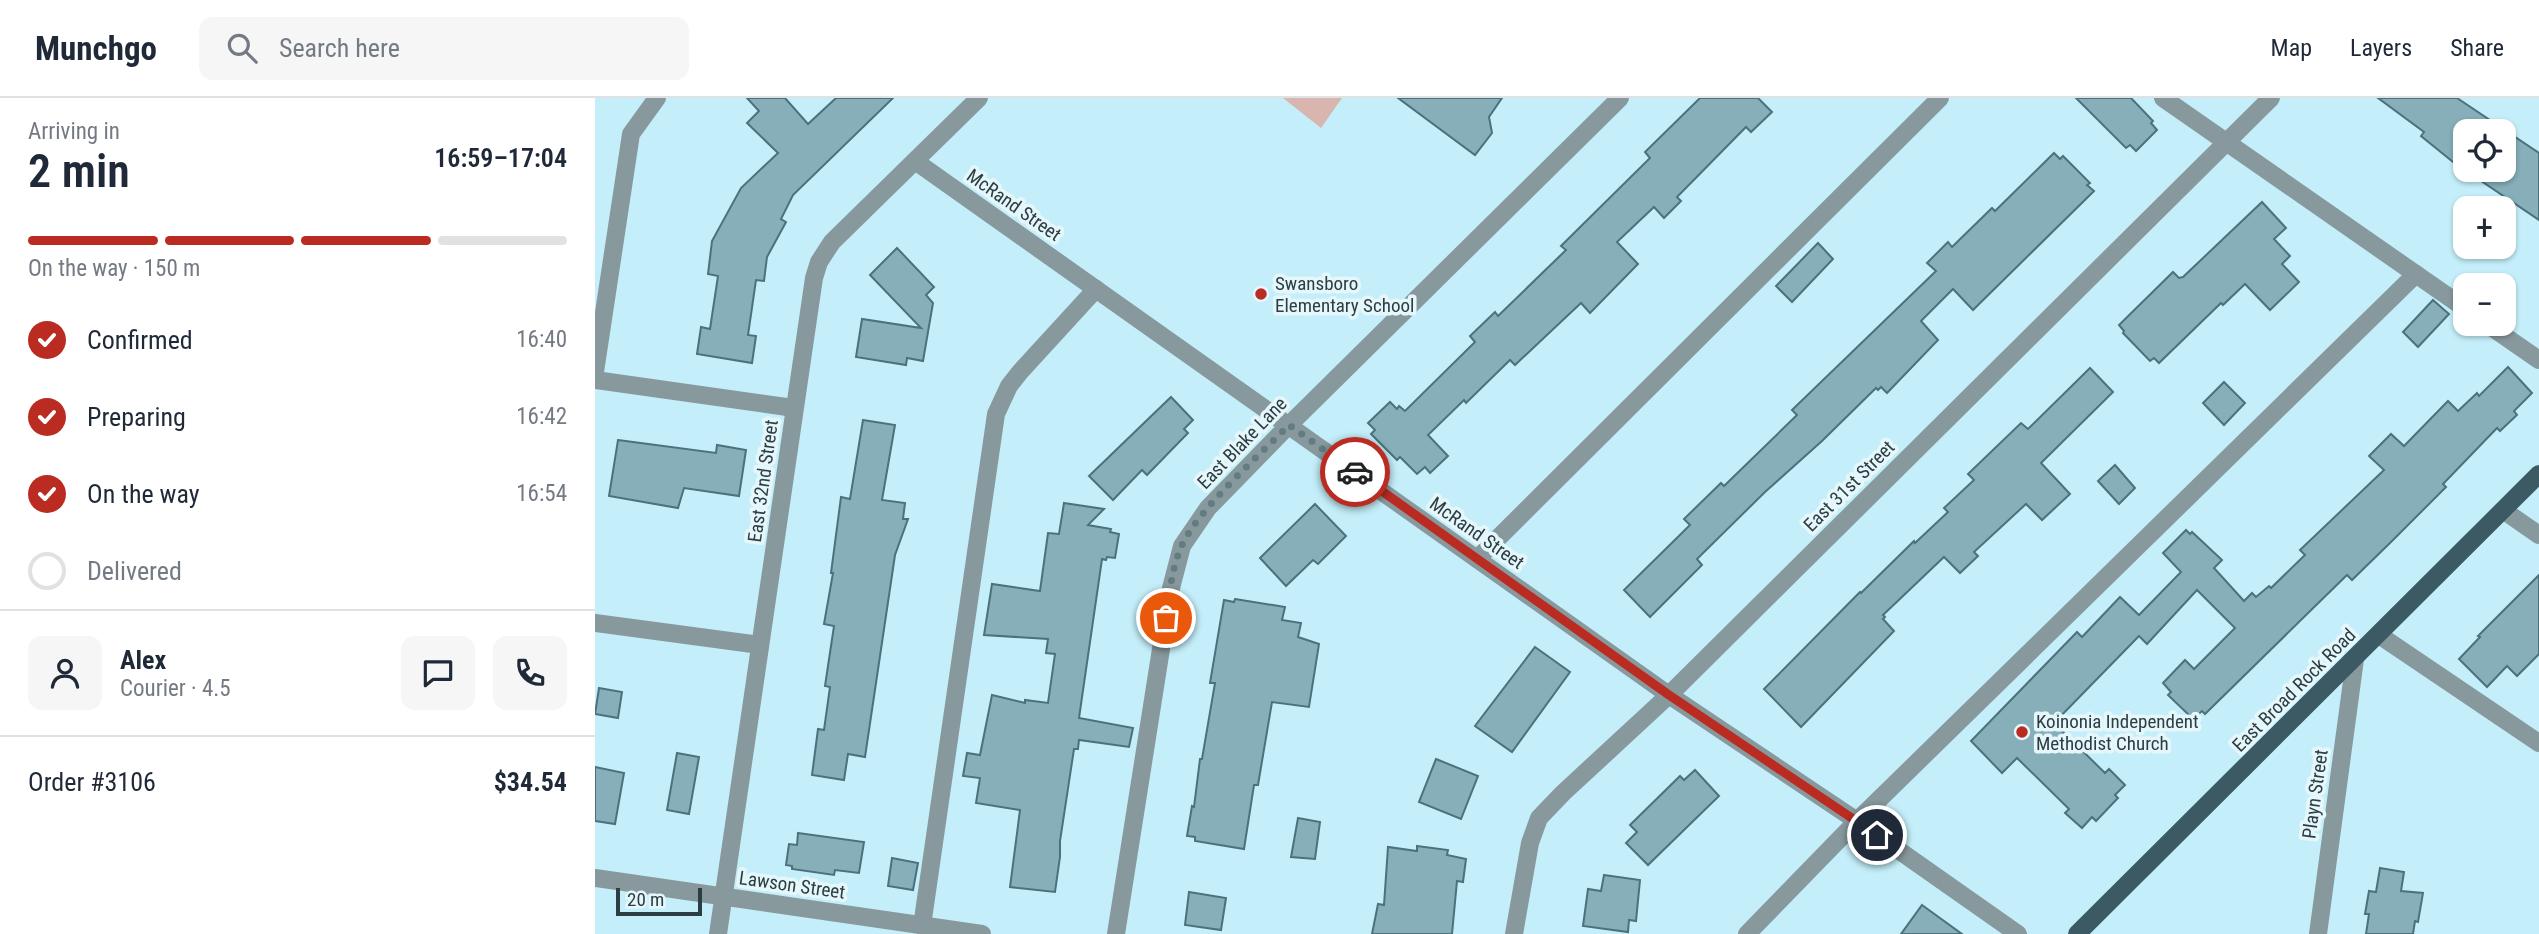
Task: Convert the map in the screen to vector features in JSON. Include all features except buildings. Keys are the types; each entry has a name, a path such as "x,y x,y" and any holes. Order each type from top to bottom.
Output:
{"main road":[{"name":"East Broad Rock Road","path":"2077,934 2539,474"}],"street":[{"path":"595,372 631,134 657,98"},
{"name":"East 32nd Street","path":"718,934 794,408 811,298 820,262 832,242 846,227 979,98"},
{"name":"East Blake Lane","path":"1116,934 1170,592 1182,546 1208,508 1289,425 1620,98"},
{"path":"1477,559 1940,98"},
{"path":"2163,98 2453,300"},
{"name":"East 31st Street","path":"1514,934 1530,842 1539,818 1669,695 2271,98"},
{"name":"McRand Street","path":"915,161 1669,695 1857,821 2018,934"},
{"path":"1747,934 1857,821 2416,274"},
{"path":"922,926 996,414 1002,399 1020,372 1096,289"},
{"path":"2504,336 2539,360"},
{"path":"595,380 794,408"},
{"path":"2503,510 2539,535"},
{"path":"595,623 760,645"},
{"path":"2379,635 2539,743"},
{"name":"Playn Street","path":"2318,934 2355,659"},
{"name":"Lawson Street","path":"595,878 982,934"}],"shaded area":[{"path":"1283,98 1342,98 1321,128"}],"way so far":[{"path":"1166,618 1175,567 1182,546 1194,525 1289,425 1355,472"}],"place":[{"name":"Swansboro Elementary School","path":"1261,294"},
{"name":"Koinonia Independent Methodist Church","path":"2022,732"}],"route":[{"path":"1355,472 1669,695 1877,835"}]}
